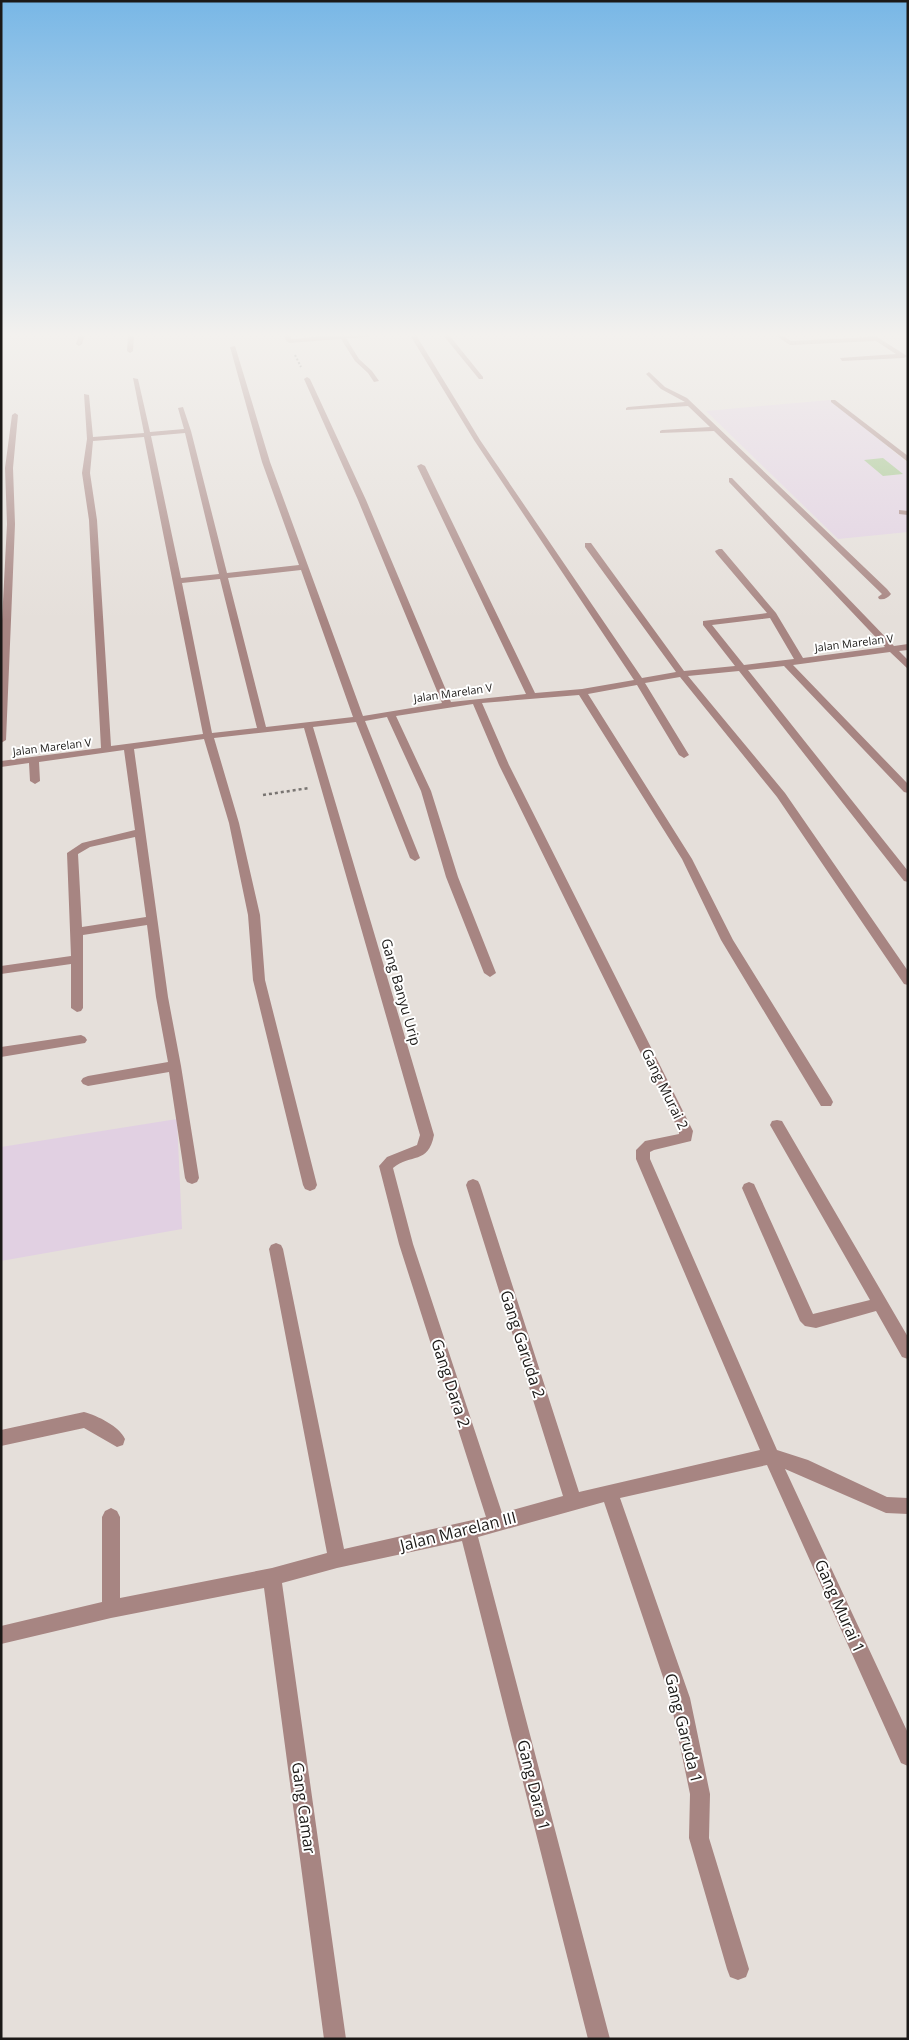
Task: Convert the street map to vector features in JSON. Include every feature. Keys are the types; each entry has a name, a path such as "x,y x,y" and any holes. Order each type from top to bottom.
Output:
{"street":[{"path":"1,740 4,614 11,524 5,468 12,430"},
{"path":"89,430 86,473 93,520 106,752"},
{"path":"147,430 208,736 234,823 254,915 259,980 310,1185"},
{"path":"257,430 266,462 303,567 359,719 415,858"},
{"path":"330,430 362,500 448,706"},
{"path":"471,430 640,682 684,755"},
{"path":"662,432 694,430"},
{"path":"717,430 887,594 882,597"},
{"path":"870,430 908,460"},
{"path":"90,439 188,431 262,730"},
{"path":"421,466 531,696"},
{"path":"732,480 849,603 890,650 908,666"},
{"path":"1,525 11,524"},
{"path":"588,545 682,674 781,795 908,981"},
{"path":"719,551 773,614 800,661"},
{"path":"177,581 303,567"},
{"path":"773,614 706,623 908,879"},
{"name":"Jalan Marelan V","path":"1,764 106,752 208,736 359,719 476,701 582,692 682,674 908,647"},
{"path":"786,663 908,790"},
{"path":"582,692 687,859 727,940 826,1102"},
{"name":"Gang Murai 2","path":"476,701 504,765 686,1131 686,1137 681,1139 650,1145 643,1150 643,1159 771,1456"},
{"path":"390,713 426,791 452,876 490,973"},
{"name":"Gang Banyu Urip","path":"308,725 427,1135 423,1150 415,1154 392,1159 386,1166 388,1180 406,1244"},
{"path":"129,748 162,997 175,1066 192,1178"},
{"path":"34,760 35,780"},
{"path":"77,1008 77,932 72,853 86,845 141,832"},
{"path":"77,932 152,920"},
{"path":"1,970 76,959"},
{"path":"1,1052 81,1040"},
{"path":"88,1081 175,1066"},
{"path":"777,1125 908,1352"},
{"name":"Gang Garuda 2","path":"473,1185 574,1503"},
{"path":"749,1188 805,1316 810,1321 879,1304"},
{"name":"Gang Dara 2","path":"406,1244 496,1522"},
{"path":"276,1249 337,1559"},
{"path":"1,1438 84,1420 116,1439"},
{"path":"771,1456 802,1466 886,1505 908,1506"},
{"name":"Jalan Marelan III","path":"1,1635 111,1609 272,1577 337,1559 468,1531 609,1492 771,1456"},
{"name":"Gang Murai 1","path":"771,1456 908,1756"},
{"name":"Gang Garuda 1","path":"609,1492 680,1698 700,1794 699,1838 738,1969"},
{"path":"111,1517 111,1609"},
{"name":"Gang Dara 1","path":"468,1531 599,2039"},
{"name":"Gang Camar","path":"272,1577 335,2039"}],"path":[{"path":"263,795 324,785"}],"shaded area":[{"path":"726,430 867,430 908,463 908,532 838,539"},
{"path":"177,1119 182,1229 1,1261 1,1147"}],"green space":[{"path":"883,458 903,474 883,476 864,460"}]}
